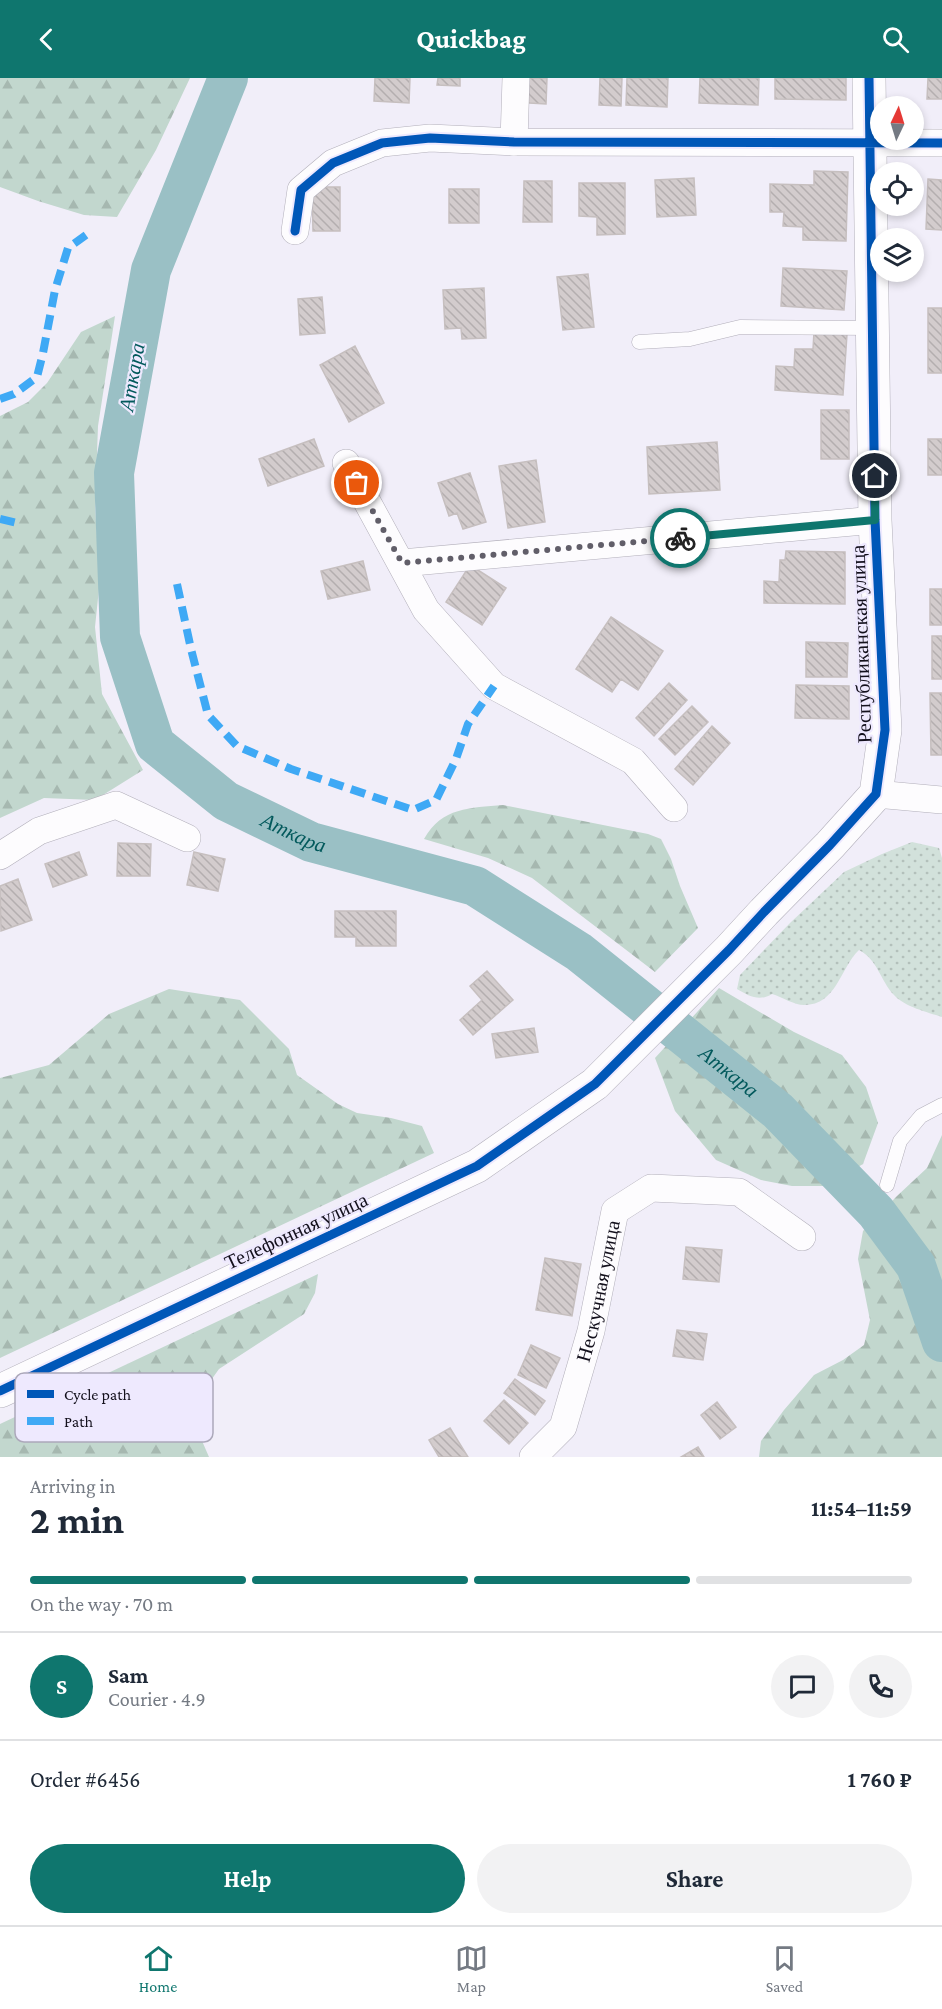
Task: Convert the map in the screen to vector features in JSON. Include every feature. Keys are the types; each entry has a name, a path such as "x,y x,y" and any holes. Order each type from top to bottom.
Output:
{"street":[{"path":"514,142 516,78"},
{"name":"Республиканская улица","path":"869,78 875,520 885,730 876,794"},
{"path":"295,231 301,190 333,163 382,143 430,138 514,142 869,141 942,143"},
{"path":"346,462 426,610 494,686 633,761 674,808"},
{"path":"402,563 875,520"},
{"path":"876,794 942,800"},
{"name":"Телефонная улица","path":"38,1373 477,1166 595,1084 729,950 876,794"},
{"path":"0,856 39,831 116,805 187,838"},
{"name":"Нескучная улица","path":"533,1457 563,1427 591,1331 615,1211 651,1188 739,1192 802,1237"},
{"name":"Телефонная улица","path":"0,1391 15,1384"}],"lane":[{"path":"639,342 690,339 740,327 873,328"},
{"path":"887,1185 900,1141 921,1116 942,1105"}],"shaded area":[{"path":"912,842 939,848 942,858 942,1017 916,1009 894,995 871,959 859,950 831,992 824,999 815,1003 800,1005 772,994 763,998 754,997 737,989 740,975 844,872"}],"green space":[{"path":"0,78 190,78 156,150 117,217 84,215 0,187"},
{"path":"115,316 98,426 95,508 100,579 95,627 102,694 143,770 95,800 44,798 0,818 0,416 28,402 47,383 81,332"},
{"path":"503,805 648,834 661,839 698,928 655,972 532,878 488,858 424,839 431,828 448,815 468,809"},
{"path":"719,988 794,1032 842,1055 866,1087 878,1123 863,1164 826,1186 792,1186 761,1180 716,1160 675,1111 655,1058"},
{"path":"169,989 240,1000 289,1049 297,1075 338,1104 357,1113 422,1126 434,1153 0,1358 0,1078 49,1065 109,1014"},
{"path":"942,1135 942,1457 759,1457 761,1441 814,1375 843,1360 864,1345 870,1320 858,1259 863,1231 927,1168"},
{"path":"318,1274 315,1293 304,1314 219,1369 213,1377 213,1373 108,1373"},
{"path":"15,1417 15,1442 202,1442 209,1457 0,1457 0,1424"}],"building":[{"path":"375,78 410,78 409,103 374,101"},
{"path":"438,78 460,78 460,86 437,85"},
{"path":"513,78 547,78 546,104 512,102"},
{"path":"600,78 622,78 621,106 599,105"},
{"path":"627,78 668,78 667,107 626,105"},
{"path":"700,78 759,78 758,105 699,103"},
{"path":"775,78 846,78 846,100 775,99"},
{"path":"928,78 942,78 942,99 927,99"},
{"path":"814,171 848,172 846,241 803,240 803,227 783,226 784,212 770,212 770,184 814,185"},
{"path":"694,178 696,215 657,217 655,180"},
{"path":"928,179 942,180 942,230 926,229"},
{"path":"524,181 552,181 552,222 523,222"},
{"path":"579,183 625,183 625,234 597,235 597,217 579,216"},
{"path":"312,187 340,187 340,231 313,231"},
{"path":"449,189 479,189 479,223 449,223"},
{"path":"783,268 847,271 844,310 781,306"},
{"path":"588,274 594,327 563,330 557,277"},
{"path":"484,288 486,338 462,339 461,328 445,329 443,290"},
{"path":"322,297 325,333 300,335 298,299"},
{"path":"928,308 942,308 942,373 928,373"},
{"path":"814,332 847,334 843,395 775,390 776,366 794,367 795,349 813,349"},
{"path":"355,346 384,403 349,422 320,365"},
{"path":"821,410 849,410 849,459 821,459"},
{"path":"314,439 324,466 268,486 259,459"},
{"path":"928,439 942,439 942,475 928,475"},
{"path":"717,442 720,490 649,494 647,447"},
{"path":"536,460 545,522 508,528 499,466"},
{"path":"470,473 486,522 463,529 457,513 449,516 438,483"},
{"path":"786,551 845,552 845,604 764,603 764,581 779,582 780,560 785,560"},
{"path":"363,561 370,590 328,599 321,571"},
{"path":"470,565 506,588 482,625 446,602"},
{"path":"930,589 942,589 942,625 930,625"},
{"path":"611,617 663,651 638,690 621,679 612,692 576,669"},
{"path":"932,636 942,636 942,679 932,679"},
{"path":"806,642 848,643 847,677 806,677"},
{"path":"669,683 687,700 654,736 636,718"},
{"path":"796,685 849,686 849,719 795,718"},
{"path":"930,693 942,693 942,755 931,755"},
{"path":"692,706 708,722 675,755 659,739"},
{"path":"712,726 730,743 693,785 675,769"},
{"path":"118,843 151,844 150,876 117,876"},
{"path":"79,852 87,875 53,887 45,864"},
{"path":"194,852 225,859 218,891 187,885"},
{"path":"18,879 32,920 1,931 0,886"},
{"path":"335,911 396,911 396,946 356,946 356,937 335,937"},
{"path":"487,971 513,1000 473,1035 460,1020 482,1000 470,986"},
{"path":"534,1028 538,1052 496,1058 492,1034"},
{"path":"686,1247 722,1250 719,1282 683,1279"},
{"path":"545,1258 581,1264 572,1316 536,1310"},
{"path":"677,1330 707,1334 703,1360 673,1356"},
{"path":"531,1345 560,1358 546,1388 518,1375"},
{"path":"515,1379 545,1401 535,1415 504,1393"},
{"path":"504,1400 528,1423 509,1444 484,1421"},
{"path":"717,1402 736,1427 720,1439 701,1415"},
{"path":"450,1428 468,1457 439,1457 429,1440"},
{"path":"698,1447 704,1457 681,1457"}],"waterway":[{"name":"Аткара","path":"228,78 151,270 114,473 120,637 155,744 226,801 311,842 475,886 579,952 778,1111 876,1212 916,1266 942,1342"}],"marked path":[{"path":"0,399 14,394 37,377 55,290 68,248 86,235"},
{"path":"0,519 21,524"},
{"path":"177,584 208,715 237,746 291,769 413,810 436,800 456,759 468,724 494,686"}],"cycle path":[{"path":"38,1373 477,1166 595,1084 729,950 876,794 885,730 875,520 869,78"},
{"path":"295,231 301,190 333,163 382,143 430,138 514,142 942,143"},
{"path":"0,1391 15,1384"}],"way so far":[{"path":"357,483 402,563 680,538"}],"route":[{"path":"680,538 875,520 875,476"}]}
